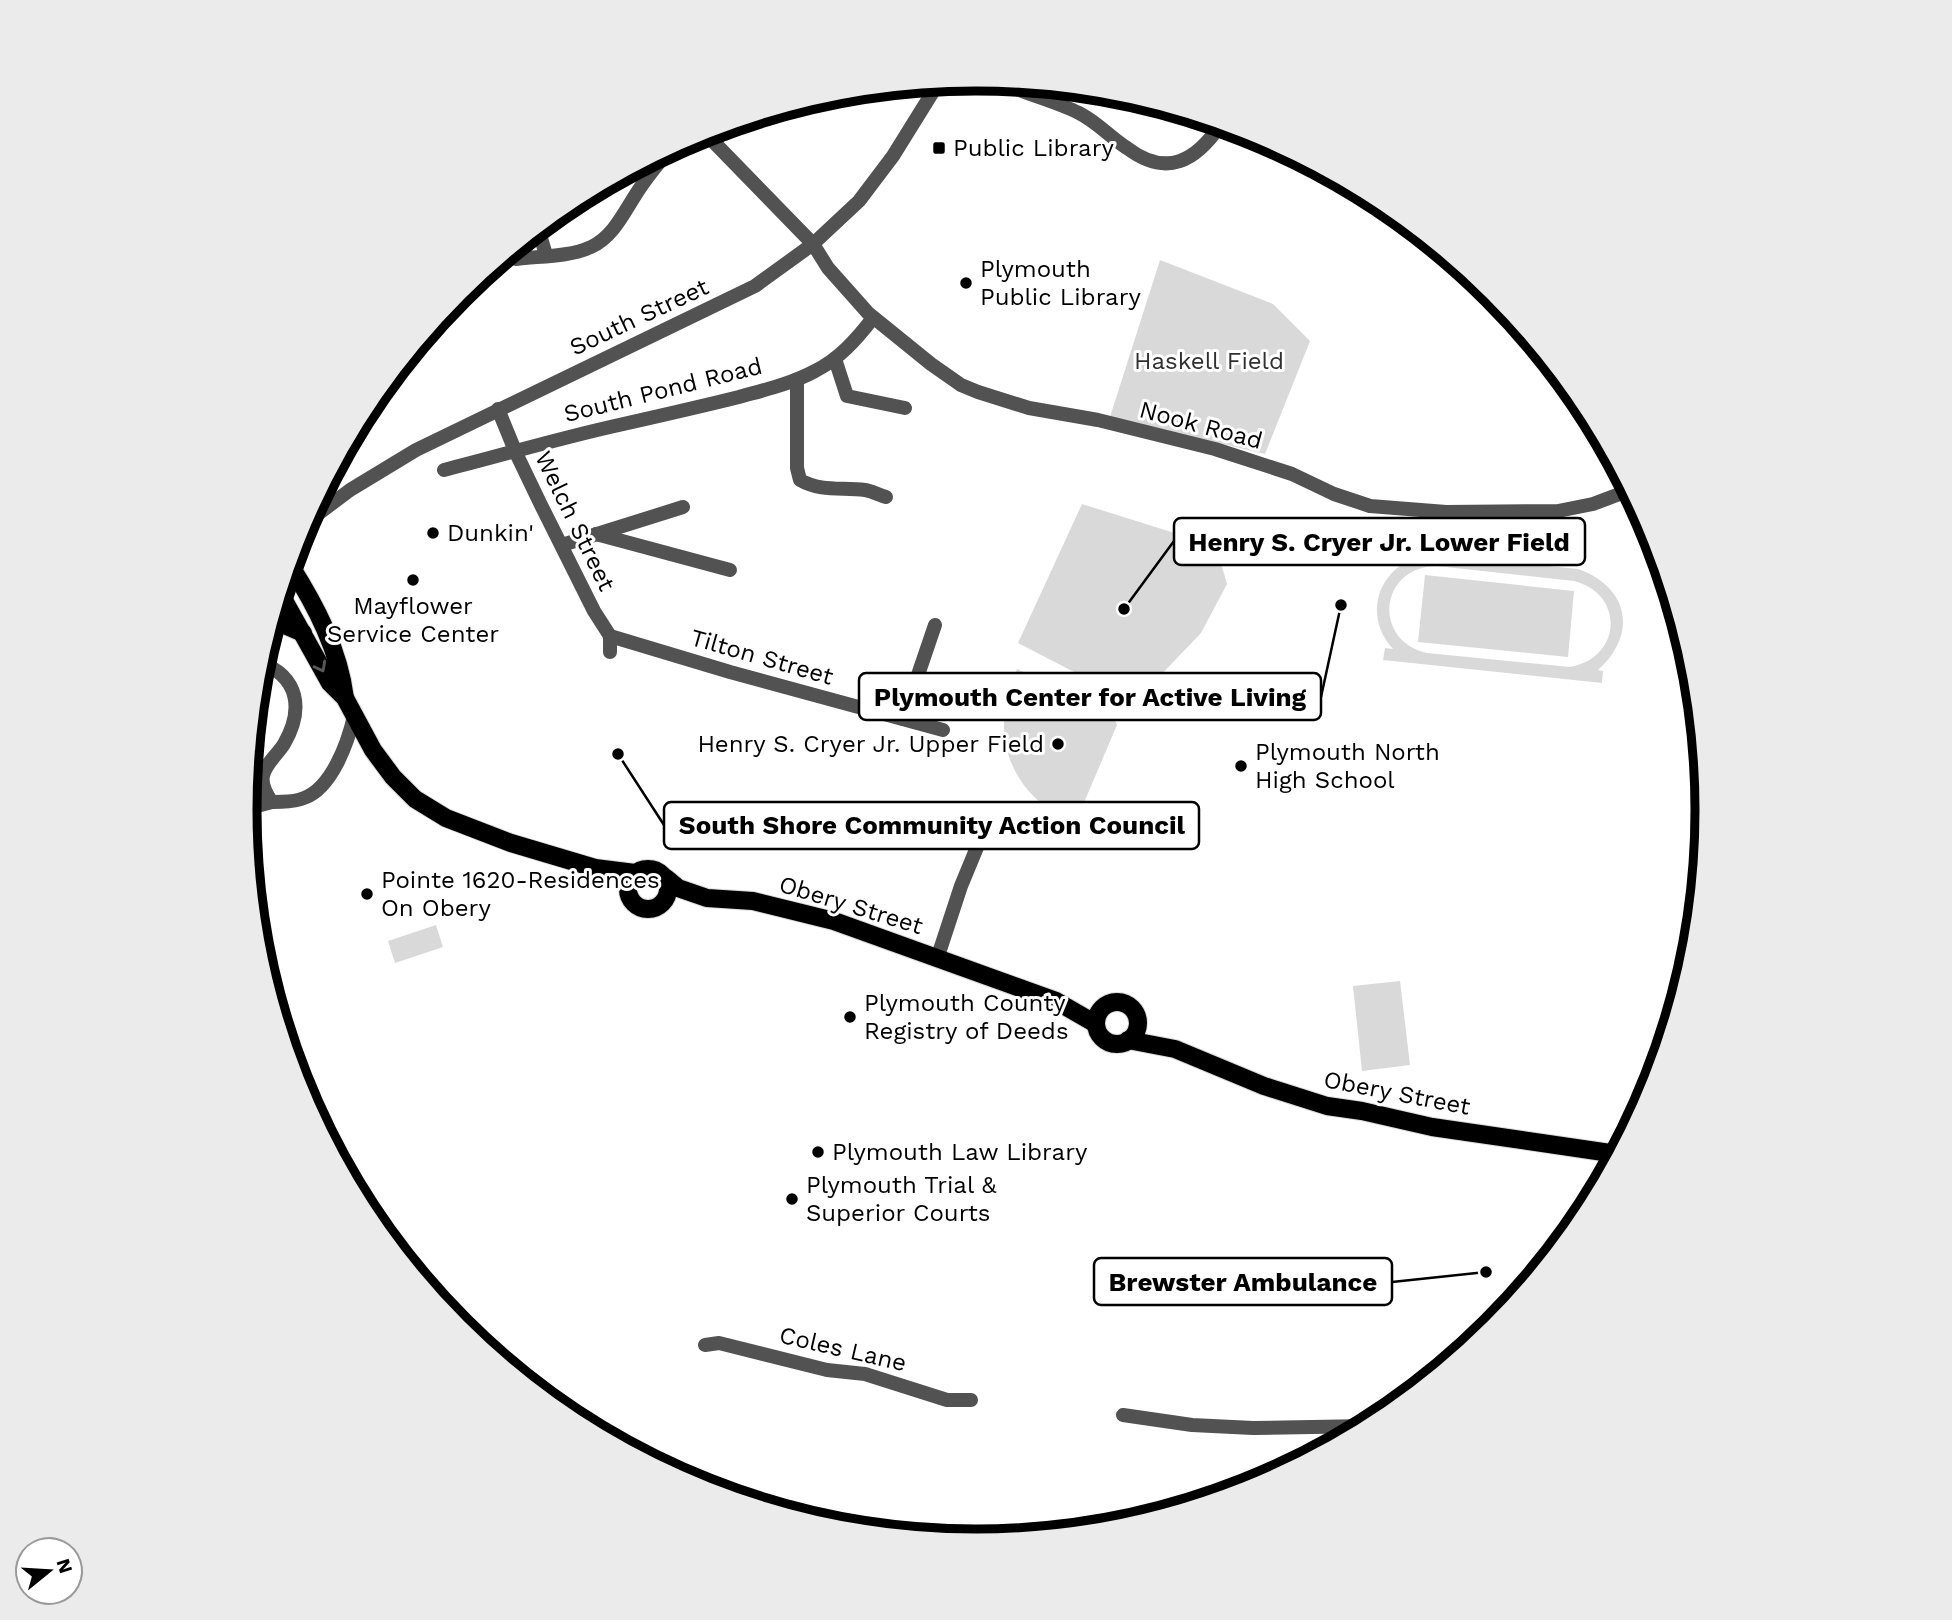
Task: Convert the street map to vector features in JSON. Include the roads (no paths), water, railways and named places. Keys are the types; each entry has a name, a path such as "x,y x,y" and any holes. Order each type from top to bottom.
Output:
{"main road":[{"name":"Obery Street","path":"296,575 322,621 342,675 345,698"},
{"name":"Obery Street","path":"287,605 330,683 345,698 373,750 389,773 422,804 454,822 503,841 595,868 635,873 651,869 662,874 678,888 707,898"},
{"path":"281,624 303,633"},
{"name":"Obery Street","path":"595,868 613,878 628,891 638,906 644,909 707,898 753,901 808,913 1056,1001 1097,1024 1099,1032 1106,1040 1116,1044 1128,1040 1175,1049"},
{"path":"628,891 635,873"},
{"path":"656,908 666,898 666,878"},
{"name":"Obery Street","path":"1056,1001 1127,1004 1135,1013 1138,1022 1175,1049 1264,1086 1327,1106 1438,1128 1608,1153"},
{"path":"1097,1024 1099,1013 1106,1005"},
{"path":"1128,1040 1135,1033 1138,1022"}],"street":[{"name":"South Street","path":"323,511 350,490 405,456 456,429 743,293 813,244 838,222 870,188 894,156 932,93"},
{"path":"1027,93 1077,112 1134,153 1158,164 1176,163 1193,154 1215,132"},
{"name":"Nook Road","path":"713,141 813,244 828,268 873,318 931,364 978,392 1020,405 1098,420 1215,449 1292,474 1361,504 1446,512 1558,511 1593,504 1622,493"},
{"path":"516,259 578,251 603,240 657,165"},
{"path":"541,238 546,255"},
{"name":"South Pond Road","path":"444,470 797,380 835,359 851,345 873,318"},
{"path":"835,359 847,397 905,408"},
{"path":"797,380 797,468 800,480 823,489 866,490 886,497"},
{"name":"Welch Street","path":"498,410 516,453 594,611 610,636"},
{"path":"562,545 683,507"},
{"path":"596,534 730,570"},
{"path":"904,719 935,625"},
{"path":"610,636 610,652"},
{"name":"Tilton Street","path":"610,636 943,730"},
{"path":"258,778 287,738 296,704 293,690 286,678 272,667"},
{"path":"257,806 302,799 320,788 343,751 354,716"},
{"path":"258,783 272,802"},
{"path":"937,959 961,886 992,811"},
{"name":"Coles Lane","path":"705,1345 719,1343 827,1370 865,1374 947,1400 971,1400"},
{"path":"1122,1416 1192,1425 1253,1428 1346,1426"}],"place":[{"name":"Public Library","path":"939,148"},
{"name":"Plymouth Public Library","path":"966,283"},
{"name":"Dunkin'","path":"433,533"},
{"name":"Mayflower Service Center","path":"413,580"},
{"name":"Plymouth Center for Active Living","path":"1341,605"},
{"name":"Henry S. Cryer Jr. Lower Field","path":"1124,609"},
{"name":"Henry S. Cryer Jr. Upper Field","path":"1058,744"},
{"name":"South Shore Community Action Council","path":"618,754"},
{"name":"Plymouth North High School","path":"1241,766"},
{"name":"Pointe 1620-Residences On Obery","path":"367,894"},
{"name":"Plymouth County Registry of Deeds","path":"850,1017"},
{"name":"Plymouth Law Library","path":"818,1152"},
{"name":"Plymouth Trial & Superior Courts","path":"792,1199"},
{"name":"Brewster Ambulance","path":"1486,1272"}],"park label":[{"name":"Haskell Field","path":"1209,361"}]}
